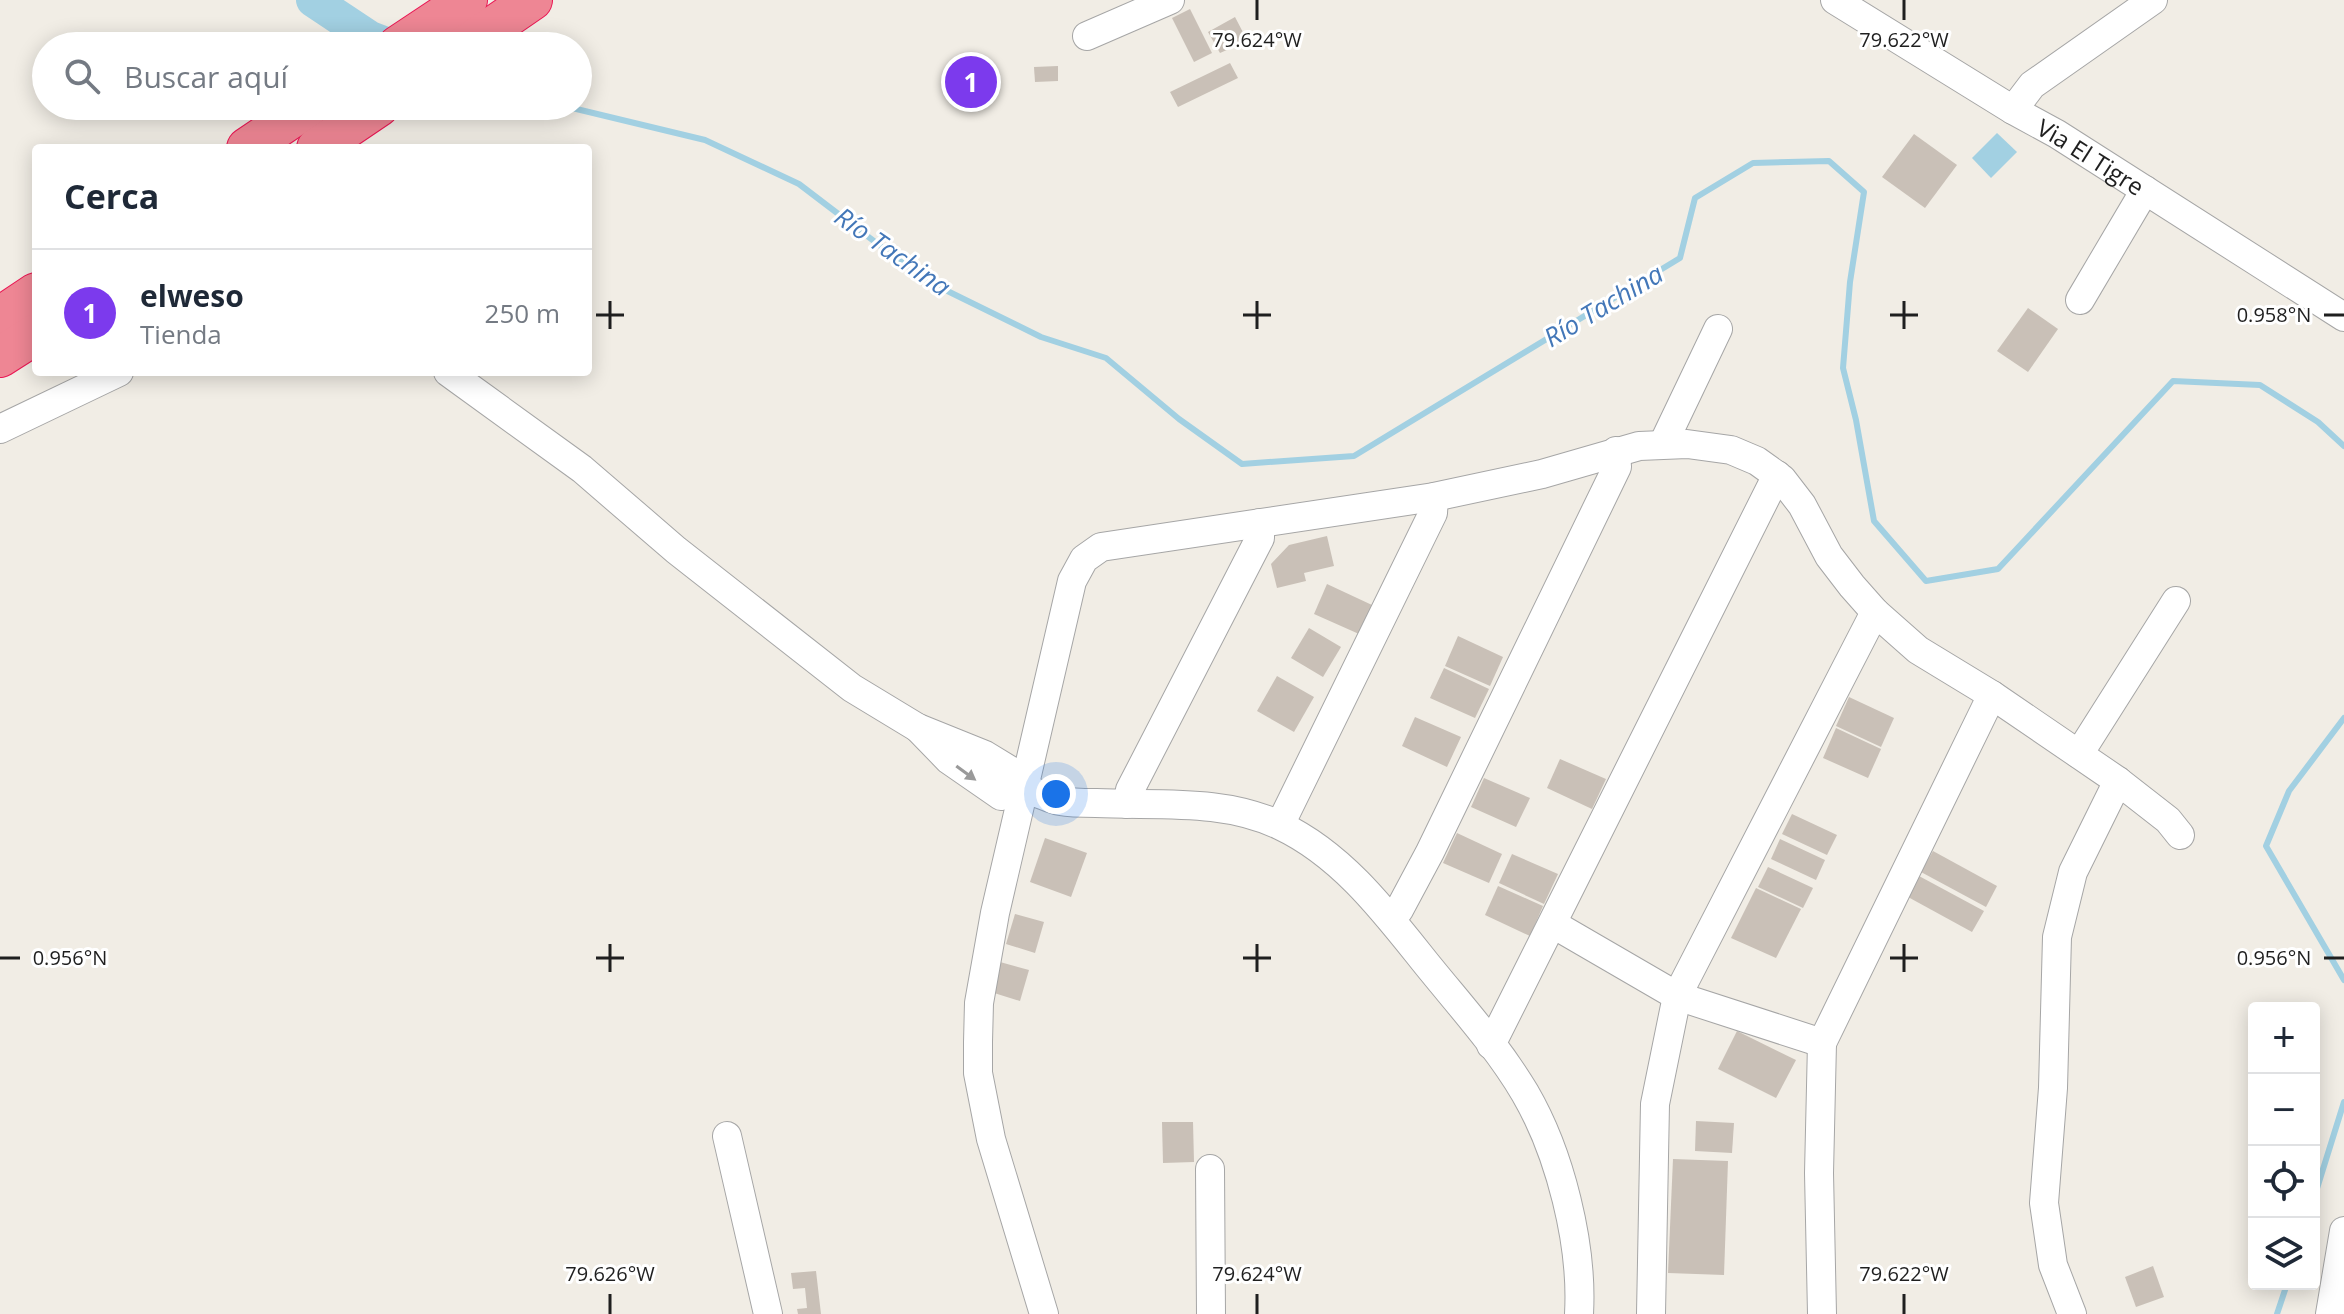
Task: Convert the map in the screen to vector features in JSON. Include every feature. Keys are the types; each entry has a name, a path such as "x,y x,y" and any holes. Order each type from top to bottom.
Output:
{"highway":[{"path":"419,32 467,0"},
{"path":"485,32 532,0"},
{"path":"253,144 289,120"},
{"path":"328,141 359,120"},
{"path":"0,317 32,296"},
{"path":"0,357 32,337"}],"street":[{"path":"1087,36 1170,0"},
{"name":"Via El Tigre","path":"1835,0 2057,134 2344,317"},
{"path":"2013,110 2032,85 2153,0"},
{"path":"2080,300 2145,190"},
{"path":"1663,444 1718,329"},
{"path":"0,429 111,376"},
{"path":"454,376 582,469 676,550 852,688 918,728 949,760 1001,796 1024,790 1059,801 1209,805 1280,825 1314,845 1342,868 1390,918 1525,1093 1565,1195 1576,1248 1579,1314"},
{"path":"1044,1314 991,1139 978,1073 979,1003 995,913 1072,581 1084,559 1101,547 1111,543 1434,497 1542,474 1616,451 1663,444 1731,450 1757,461 1777,475 1802,505 1829,556 1875,612 1918,650 1992,695 2118,781 2168,820 2180,835"},
{"path":"1390,918 1399,910 1430,852 1604,494 1617,467 1616,451"},
{"path":"1491,1045 1777,475"},
{"path":"1280,825 1433,513 1434,497"},
{"path":"1127,804 1130,790 1260,538 1260,523"},
{"path":"2079,754 2176,601"},
{"path":"1651,1314 1655,1104 1677,996 1875,612"},
{"path":"1822,1314 1819,1173 1822,1043 1992,695"},
{"path":"2072,1314 2053,1265 2044,1203 2053,1088 2057,937 2073,872 2118,781"},
{"path":"1553,924 1677,996 1822,1043"},
{"path":"727,1136 768,1314"},
{"path":"1210,1169 1211,1314"},
{"path":"2330,1314 2344,1231"}],"water":[{"path":"1997,133 2017,152 1991,178 1972,158"}],"building":[{"path":"1190,9 1212,53 1194,62 1172,18"},
{"path":"1235,17 1247,40 1238,44 1235,40 1227,45 1229,49 1220,53 1208,32"},
{"path":"1230,63 1238,78 1178,107 1170,92"},
{"path":"1058,66 1058,81 1035,82 1034,67"},
{"path":"986,72 990,83 966,92 962,81"},
{"path":"1914,134 1957,165 1925,208 1882,177"},
{"path":"2028,308 2058,329 2028,372 1997,351"},
{"path":"1327,536 1334,566 1304,573 1306,581 1277,588 1271,564 1289,545"},
{"path":"1327,584 1372,605 1359,634 1314,614"},
{"path":"1309,628 1341,647 1323,677 1291,658"},
{"path":"1458,636 1503,657 1490,686 1445,666"},
{"path":"1444,668 1489,689 1475,718 1430,698"},
{"path":"1277,676 1314,697 1294,732 1257,711"},
{"path":"1849,697 1894,718 1881,747 1836,726"},
{"path":"1415,717 1461,737 1447,767 1402,746"},
{"path":"1836,728 1881,749 1868,778 1823,758"},
{"path":"1560,759 1606,779 1592,809 1547,788"},
{"path":"1484,778 1530,798 1516,827 1471,807"},
{"path":"1792,814 1837,835 1827,855 1782,834"},
{"path":"1457,833 1502,854 1489,883 1443,863"},
{"path":"1045,838 1087,853 1071,897 1030,882"},
{"path":"1780,839 1825,860 1816,880 1771,859"},
{"path":"1933,851 1997,886 1986,907 1921,872"},
{"path":"1512,854 1558,874 1544,904 1499,883"},
{"path":"1768,867 1813,888 1803,908 1758,887"},
{"path":"1919,876 1984,911 1972,932 1908,897"},
{"path":"1498,886 1543,906 1530,936 1485,915"},
{"path":"1756,888 1801,909 1776,958 1731,938"},
{"path":"1015,914 1044,922 1035,953 1006,944"},
{"path":"1000,962 1029,970 1020,1001 991,992"},
{"path":"1737,1031 1796,1060 1776,1098 1718,1069"},
{"path":"1696,1121 1734,1123 1732,1153 1695,1151"},
{"path":"1162,1122 1193,1122 1194,1162 1163,1163"},
{"path":"1673,1159 1728,1161 1724,1275 1668,1273"},
{"path":"2153,1266 2164,1297 2136,1307 2125,1277"},
{"path":"816,1271 821,1314 798,1314 797,1309 807,1308 805,1288 793,1289 791,1273"}],"waterway":[{"name":"Río Tachina","path":"313,0 361,32"},
{"name":"Río Tachina","path":"592,113 705,140 799,184 925,280 1041,337 1106,358 1179,419 1242,464 1354,456 1680,258 1695,198 1753,163 1829,161 1864,192 1850,282 1843,368 1856,420 1874,521 1926,581 1998,569 2173,381 2260,385 2318,422 2344,446"},
{"name":"Río Tachina","path":"2344,718 2289,791 2266,846 2344,980"},
{"name":"Río Tachina","path":"2320,1179 2344,1102"},
{"name":"Río Tachina","path":"2277,1314 2285,1290"}],"place":[{"name":"elweso","path":"971,82"}]}
